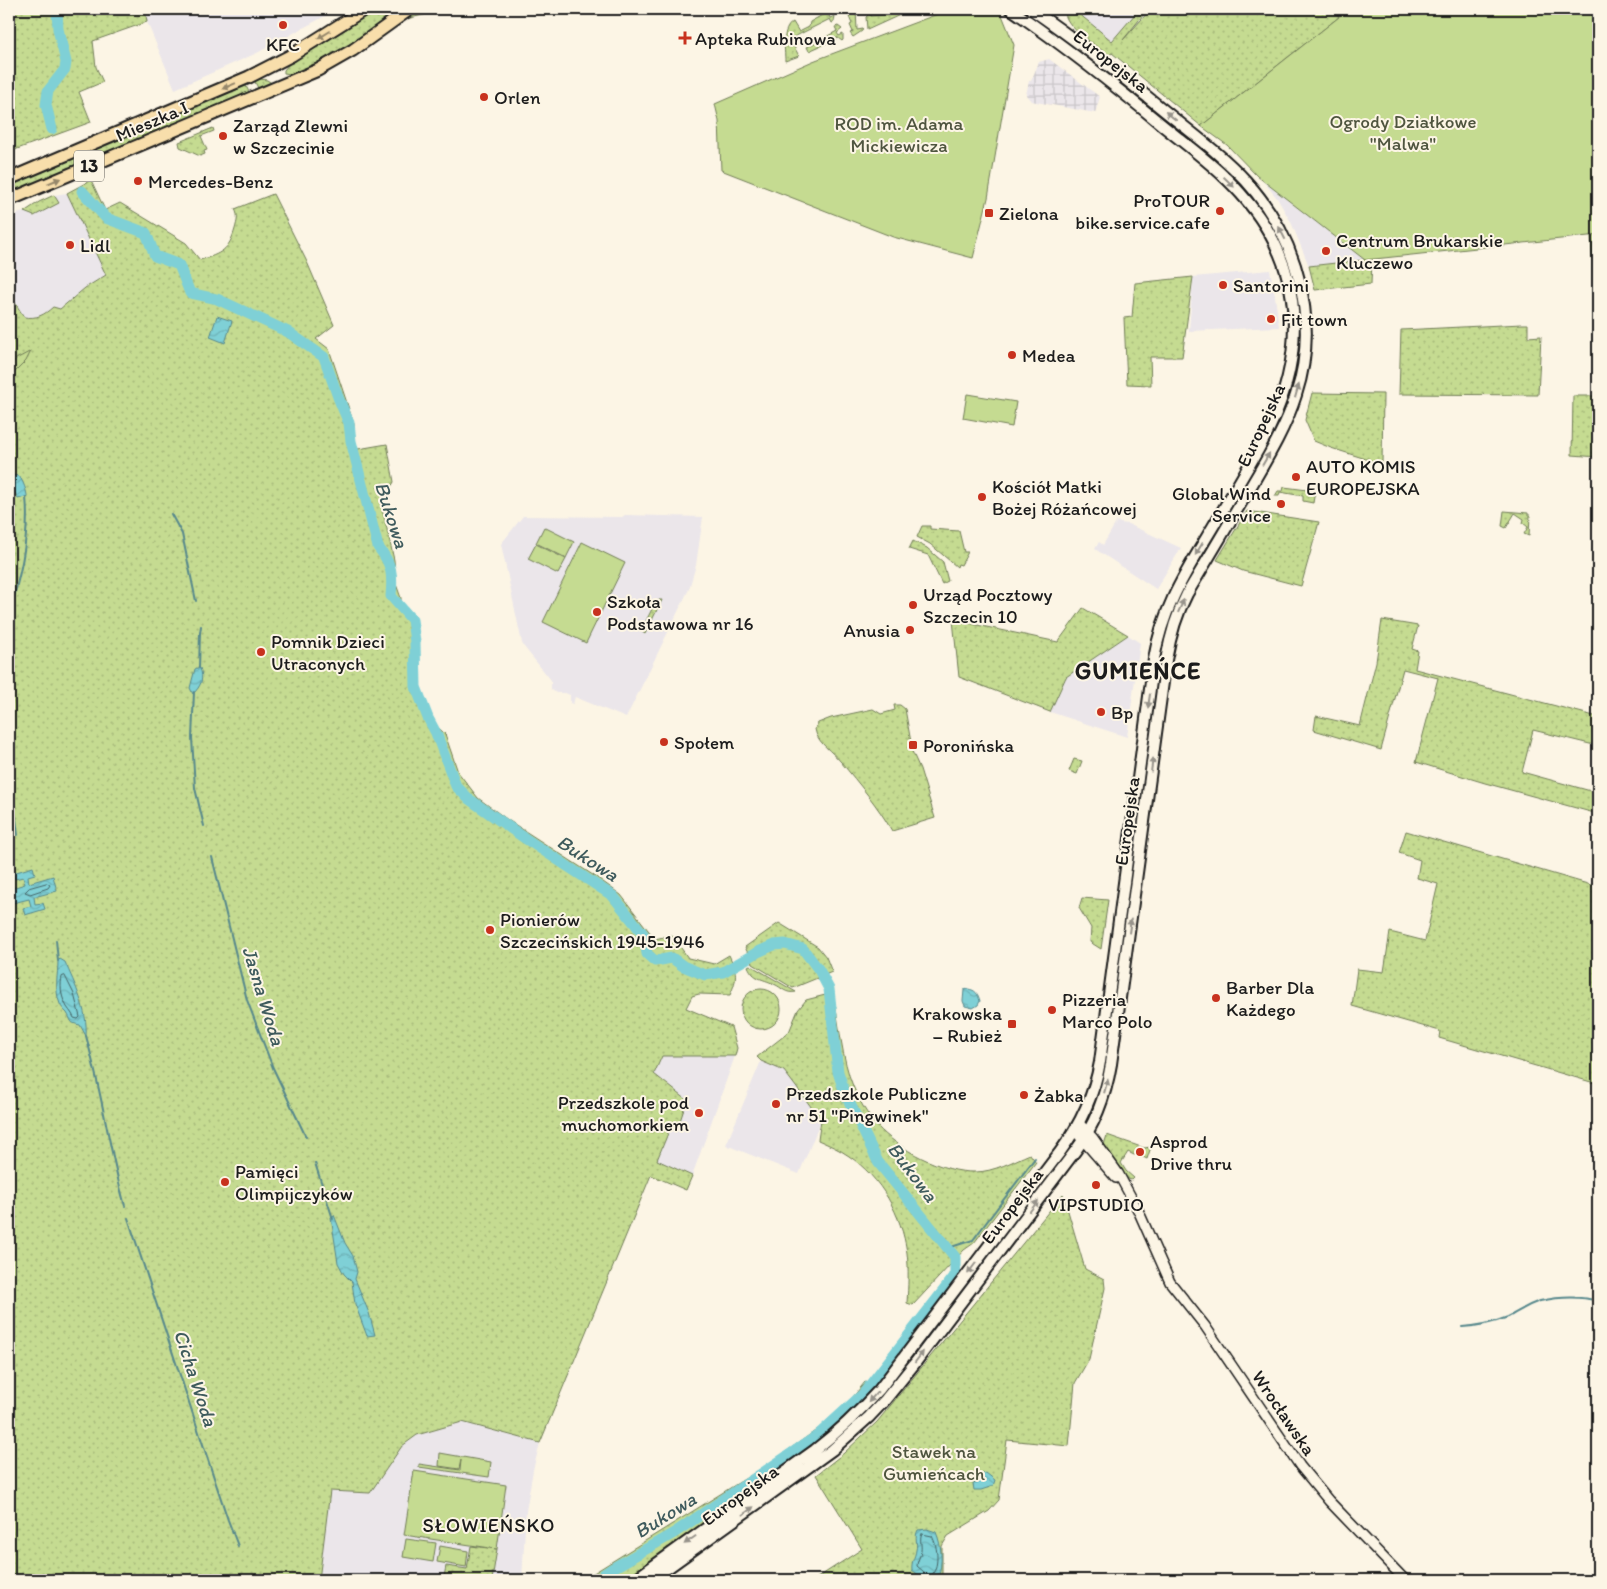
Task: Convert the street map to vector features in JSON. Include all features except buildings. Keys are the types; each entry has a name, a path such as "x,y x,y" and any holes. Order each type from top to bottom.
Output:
{"main road":[{"name":"Mieszka I","path":"9,179 243,80 324,36 365,9"},
{"name":"Mieszka I","path":"9,200 281,86 342,57 410,9"},
{"name":"Europejska","path":"634,1580 815,1450 838,1432 866,1405 1077,1127 1091,1096 1100,1062 1154,659 1160,630 1180,581 1258,450 1277,413 1286,390 1294,328 1290,292 1278,252 1260,218 1241,194 1204,158 1078,56 1011,9"},
{"name":"Europejska","path":"651,1580 825,1455 869,1417 914,1363 1085,1136 1104,1097 1111,1064 1170,640 1179,610 1187,594 1270,453 1292,406 1303,368 1306,329 1302,288 1292,256 1275,219 1252,188 1229,164 1149,98 1092,52 1031,9"}],"street":[{"name":"Wrocławska","path":"1077,1127 1114,1166 1138,1210 1170,1282 1205,1326 1305,1472 1329,1501 1405,1580"}],"shaded area":[{"path":"145,9 338,9 257,53 175,89 147,22"},
{"path":"1065,9 1151,9 1112,53"},
{"path":"1049,59 1100,97 1095,113 1031,101 1026,95 1029,81 1031,81 1039,62"},
{"path":"1263,181 1365,260 1309,266 1291,222 1277,198"},
{"path":"67,193 106,275 85,288 60,309 53,307 42,316 24,317 9,296 9,216 24,212 54,195"},
{"path":"1270,270 1279,327 1189,331 1193,277"},
{"name":"Szkoła Podstawowa nr 16","path":"625,515 703,517 696,565 689,589 626,718 575,697 573,704 570,703 570,695 556,693 551,689 551,680 522,643 501,544 523,516 622,517"},
{"path":"1117,521 1128,524 1181,548 1156,589 1095,549 1099,542 1103,545"},
{"path":"1128,635 1140,643 1127,737 1050,712 1066,677"},
{"name":"Przedszkole pod muchomorkiem","path":"662,1056 735,1056 692,1176 657,1160 671,1126 678,1127 654,1074"},
{"name":"Przedszkole Publiczne nr 51 \"Pingwinek\"","path":"761,1061 784,1071 821,1120 799,1174 726,1145"},
{"path":"462,1422 540,1443 526,1511 522,1580 319,1580 330,1491 370,1493 402,1446 417,1435"}],"green space":[{"path":"9,9 145,9 147,22 93,41 96,67 103,82 79,92 91,122 9,152"},
{"path":"375,9 404,9 355,45 296,75 284,73 289,64"},
{"path":"417,9 427,9 427,14 402,20"},
{"path":"825,9 832,11 828,13 830,18 835,16 834,22 832,23 830,19 790,39 799,56 785,61 784,40 789,25 793,22 799,32 809,27 810,22 824,14"},
{"path":"856,9 857,30 863,29 853,37 850,33 853,32 848,14 850,10"},
{"path":"913,9 867,30 866,17 872,11 870,16 892,14 896,10"},
{"name":"ROD im. Adama Mickiewicza","path":"951,9 995,9 1002,15 1014,45 988,198 973,258 893,237 721,170 719,121 715,104 813,61"},
{"path":"1065,9 1081,9 1078,13 1112,41 1136,13 1139,15 1144,9 1148,9 1123,40 1151,9 1335,9 1339,17 1201,126 1112,53 1109,55 1074,29 1065,15"},
{"name":"Ogrody Działkowe \"Malwa\"","path":"1335,9 1598,9 1598,235 1365,260 1257,176 1227,145 1201,126 1339,17"},
{"path":"838,26 842,29 837,33 839,36 843,34 842,41 838,38 809,51 807,47 837,31 835,27"},
{"path":"254,80 267,80 273,84 259,90"},
{"path":"245,84 250,94 9,196 9,184"},
{"path":"213,128 214,131 201,136 207,150 204,151 205,154 200,156 180,147 179,142"},
{"path":"91,180 105,210 120,203 186,243 200,260 219,253 230,242 237,221 235,209 273,194 307,262 334,325 316,339 329,349 354,424 354,439 358,449 387,444 394,482 381,503 394,560 396,584 401,598 401,609 410,622 415,642 416,687 428,718 445,734 458,772 478,798 621,895 655,939 672,935 688,958 714,964 729,955 736,975 730,995 699,994 692,996 686,1008 731,1027 737,1048 735,1056 662,1056 654,1074 687,1100 678,1127 671,1126 657,1160 692,1176 686,1190 651,1175 540,1443 462,1422 417,1435 402,1446 370,1493 330,1491 319,1580 9,1580 9,296 24,317 37,317 53,307 60,309 85,288 106,275 67,193"},
{"path":"54,195 59,203 34,216 24,212 39,202"},
{"path":"1598,235 1598,303 1595,303 1591,236"},
{"path":"1372,259 1371,284 1315,290 1309,266"},
{"path":"1193,277 1182,357 1150,357 1151,385 1127,384 1124,318 1132,317 1135,283"},
{"path":"1528,324 1528,337 1541,336 1538,395 1399,394 1401,330"},
{"path":"31,351 26,361 9,378 9,367 16,359"},
{"path":"1312,393 1383,394 1382,464 1314,441 1305,420"},
{"path":"967,394 1016,402 1012,427 963,418"},
{"path":"1573,396 1598,396 1598,457 1572,455"},
{"path":"1284,487 1315,491 1313,503 1303,501 1303,496 1280,492 1279,496 1275,496 1278,491 1283,491"},
{"path":"1247,511 1319,522 1301,586 1243,571 1217,560"},
{"path":"1504,511 1528,513 1530,515 1529,536 1524,534 1528,527 1523,523 1524,519 1515,513 1506,528 1502,526"},
{"path":"922,526 930,526 930,529 959,531 964,552 968,552 961,565 958,564 957,567 930,544 917,537"},
{"path":"544,527 574,542 566,558 536,543"},
{"path":"913,541 927,548 943,562 948,581 942,584 928,555 909,549"},
{"path":"582,542 625,563 586,643 543,622"},
{"path":"536,544 566,559 558,574 528,559"},
{"path":"662,600 645,634 641,631 655,603"},
{"path":"1083,608 1128,635 1066,677 1050,712 959,677 953,620 1058,642"},
{"path":"1382,620 1418,626 1412,649 1418,651 1415,669 1598,717 1598,746 1533,730 1522,772 1598,793 1598,814 1416,762 1438,678 1403,669 1381,750 1314,730 1316,716 1360,726 1376,662"},
{"path":"894,705 900,705 905,709 911,749 920,769 935,818 892,831 861,787 841,762 822,743 815,729 818,723 831,718 873,709 881,714 895,710"},
{"path":"1074,759 1082,761 1077,774 1069,771"},
{"path":"1406,831 1598,887 1598,1084 1439,1038 1440,1031 1352,1006 1357,969 1384,972 1390,932 1425,941 1438,884 1417,878 1420,860 1399,853"},
{"path":"1082,898 1108,900 1101,949 1090,942 1091,928 1079,908"},
{"path":"779,923 818,947 826,957 832,972 793,988 753,964 745,947"},
{"path":"750,965 796,992 787,991 759,978 750,971 748,966"},
{"path":"765,989 772,992 778,998 781,1009 780,1017 772,1026 765,1029 757,1029 750,1026 742,1017 741,1005 744,998 753,990"},
{"path":"833,993 843,1053 849,1076 870,1117 886,1135 922,1158 935,1164 962,1171 982,1172 1003,1166 1030,1154 1036,1162 974,1243 964,1250 913,1305 907,1303 908,1265 904,1239 895,1211 888,1198 871,1175 860,1165 841,1151 818,1140 821,1120 784,1071 761,1061 757,1057 789,1032 798,1010 806,1000"},
{"path":"1107,1135 1144,1148 1151,1147 1147,1159 1128,1152 1121,1163 1134,1178 1132,1180 1128,1179 1104,1145"},
{"name":"Stawek na Gumieńcach","path":"1063,1194 1085,1269 1104,1279 1105,1288 1089,1359 1075,1383 1069,1446 1007,1440 999,1500 989,1511 948,1536 942,1546 942,1580 814,1580 862,1549 816,1475 844,1453 877,1422"},
{"path":"865,1382 875,1387 859,1405 816,1445 628,1580 576,1580 575,1576 592,1574 767,1465 832,1419 845,1407"},
{"path":"440,1453 491,1462 489,1477 419,1467 419,1464 460,1470 461,1460 459,1469 439,1466"},
{"path":"414,1471 506,1485 497,1549 404,1535"},
{"path":"406,1539 436,1543 433,1562 403,1557"},
{"path":"440,1546 468,1551 466,1567 437,1562"},
{"path":"471,1546 497,1549 492,1580 465,1580 444,1577 446,1566 467,1569"}],"water":[{"path":"217,316 232,321 225,343 210,337"},
{"path":"12,475 19,476 26,490 27,498 18,499 10,483"},
{"path":"200,668 202,679 193,694 190,688 195,669"},
{"path":"33,867 35,874 28,876 29,883 53,876 57,891 34,897 35,904 43,903 45,909 25,915 23,908 31,906 29,899 9,904 9,889 25,884 23,877 15,879 13,873"},
{"path":"60,959 65,962 80,998 85,1017 86,1036 80,1025 70,1020 60,1004 57,987 58,961"},
{"path":"968,989 976,993 980,1001 973,1008 965,1006 963,1001 964,990"},
{"path":"334,1215 345,1243 353,1256 357,1272 355,1279 369,1313 375,1335 367,1336 355,1304 352,1282 344,1274 338,1263 331,1217"},
{"path":"986,1473 995,1480 993,1486 974,1490 973,1484 979,1482 983,1474"},
{"path":"927,1529 936,1532 940,1543 941,1560 938,1578 925,1580 912,1570 912,1567 916,1553 918,1530"}],"waterway":[{"name":"Bukowa","path":"52,129 46,105 48,91 65,69 66,62 58,29 57,9"},
{"name":"Bukowa","path":"82,191 106,218 146,233 155,256 179,265 190,293 217,299 288,332 324,357 349,423 351,441 378,547 391,570 391,596 412,620 415,642 416,687 456,786 469,799 526,839 613,896 644,935 647,954 655,961 672,958 683,966 705,975 723,972 774,945 785,944 803,949 819,970 829,989 838,1072 845,1093 878,1162 955,1257 955,1276 864,1393 817,1436 674,1533 613,1568 599,1580"},
{"name":"Cicha Woda","path":"9,612 24,555 27,526 26,497"},
{"name":"Jasna Woda","path":"171,514 182,534 196,601"},
{"name":"Cicha Woda","path":"9,621 10,629"},
{"name":"Jasna Woda","path":"199,668 201,626"},
{"name":"Cicha Woda","path":"9,648 11,632"},
{"name":"Jasna Woda","path":"194,692 192,738 195,788 204,826"},
{"name":"Cicha Woda","path":"9,765 18,835"},
{"name":"Jasna Woda","path":"212,857 247,1000 273,1068 306,1137"},
{"name":"Cicha Woda","path":"56,940 58,961"},
{"name":"Cicha Woda","path":"86,1036 125,1206"},
{"path":"948,1248 973,1240 1035,1158"},
{"name":"Jasna Woda","path":"315,1163 333,1219"},
{"name":"Cicha Woda","path":"128,1218 238,1546"},
{"path":"1462,1327 1486,1324 1502,1319 1540,1301 1569,1298 1584,1298 1598,1301"}],"place":[{"name":"KFC","path":"283,25"},
{"name":"Apteka Rubinowa","path":"685,38"},
{"name":"Orlen","path":"484,97"},
{"name":"Zarząd Zlewni w Szczecinie","path":"223,136"},
{"name":"Mercedes-Benz","path":"138,181"},
{"name":"ProTOUR bike.service.cafe","path":"1220,211"},
{"name":"Zielona","path":"989,213"},
{"name":"Lidl","path":"70,245"},
{"name":"Centrum Brukarskie Kluczewo","path":"1326,251"},
{"name":"Santorini","path":"1223,285"},
{"name":"Fit town","path":"1271,319"},
{"name":"Medea","path":"1012,355"},
{"name":"AUTO KOMIS EUROPEJSKA","path":"1296,477"},
{"name":"Kościół Matki Bożej Różańcowej","path":"982,497"},
{"name":"Global Wind Service","path":"1281,504"},
{"name":"Urząd Pocztowy Szczecin 10","path":"913,605"},
{"name":"Szkoła Podstawowa nr 16","path":"597,612"},
{"name":"Anusia","path":"910,630"},
{"name":"Pomnik Dzieci Utraconych","path":"261,652"},
{"name":"Bp","path":"1101,712"},
{"name":"Społem","path":"664,742"},
{"name":"Poronińska","path":"913,745"},
{"name":"Pionierów Szczecińskich 1945-1946","path":"490,930"},
{"name":"Barber Dla Każdego","path":"1216,998"},
{"name":"Pizzeria Marco Polo","path":"1052,1010"},
{"name":"Krakowska – Rubież","path":"1012,1024"},
{"name":"Żabka","path":"1024,1095"},
{"name":"Przedszkole Publiczne nr 51 \"Pingwinek\"","path":"776,1104"},
{"name":"Przedszkole pod muchomorkiem","path":"699,1113"},
{"name":"Asprod Drive thru","path":"1140,1152"},
{"name":"Pamięci Olimpijczyków","path":"225,1182"},
{"name":"VIPSTUDIO","path":"1096,1185"}],"district":[{"name":"GUMIEŃCE","path":"1138,670"},
{"name":"SŁOWIEŃSKO","path":"489,1525"}]}
